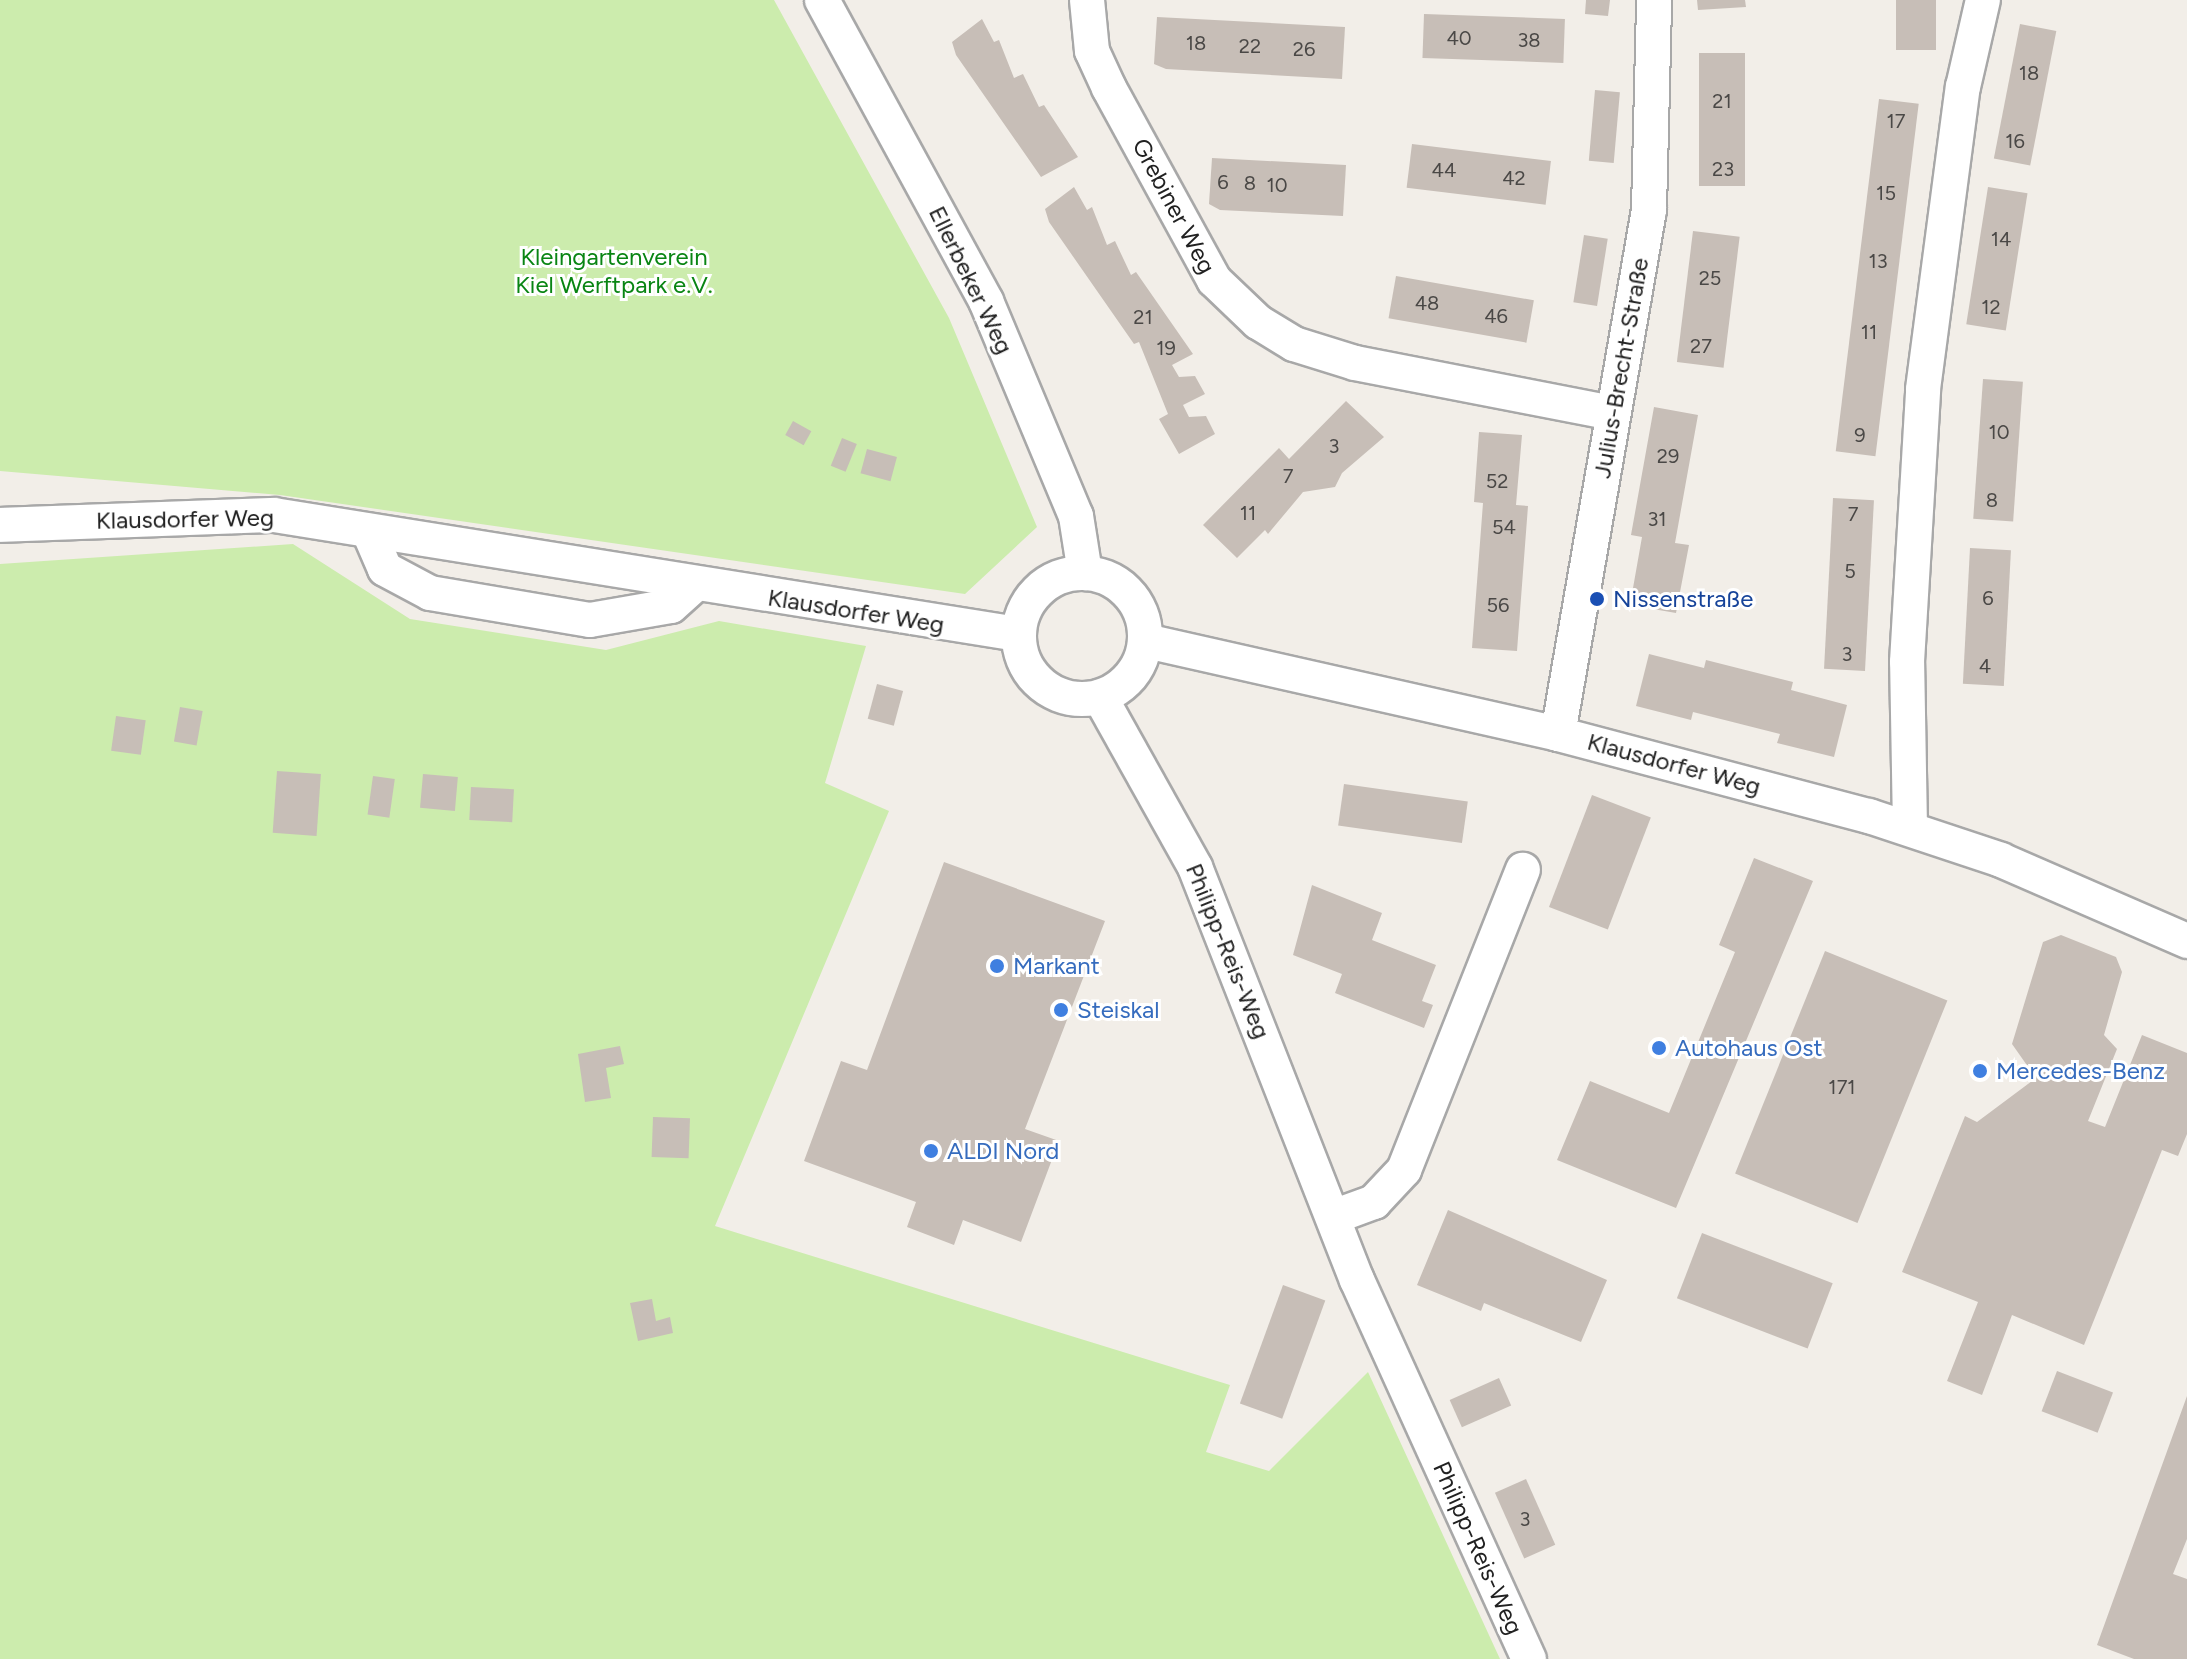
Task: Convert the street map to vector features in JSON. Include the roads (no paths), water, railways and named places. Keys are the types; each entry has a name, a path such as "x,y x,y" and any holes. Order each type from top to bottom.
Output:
{"street":[{"name":"Ellerbeker Weg","path":"822,0 986,301 1076,516 1085,573"},
{"name":"Grebiner Weg","path":"1087,0 1092,51 1109,88 1214,280 1258,322 1294,344 1355,363 1613,413"},
{"name":"Julius-Brecht-Straße","path":"1558,734 1649,210 1654,0"},
{"path":"1910,828 1907,662 1923,389 1963,87 1983,0"},
{"name":"Klausdorfer Weg","path":"0,525 274,515 694,585 1018,634"},
{"path":"369,532 385,569 430,593 590,620 671,606 694,585"},
{"path":"1085,573 1110,579 1130,594 1142,616 1146,641 1132,676 1100,697 1079,700 1047,690 1025,666 1018,634 1024,610 1039,589 1060,576 1085,573"},
{"name":"Klausdorfer Weg","path":"1146,641 1558,734 1910,828 2187,941"},
{"name":"Philipp-Reis-Weg","path":"1100,697 1195,867 1333,1217 1529,1659"},
{"path":"1333,1217 1374,1202 1404,1170 1523,870"}],"place":[{"name":"Nissenstraße","path":"1597,599"},
{"name":"Markant","path":"997,966"},
{"name":"Steiskal","path":"1061,1010"},
{"name":"Autohaus Ost","path":"1659,1048"},
{"name":"Mercedes-Benz","path":"1980,1071"},
{"name":"ALDI Nord","path":"931,1151"}],"park label":[{"name":"Kleingartenverein Kiel Werftpark e.V.","path":"614,271"}]}
